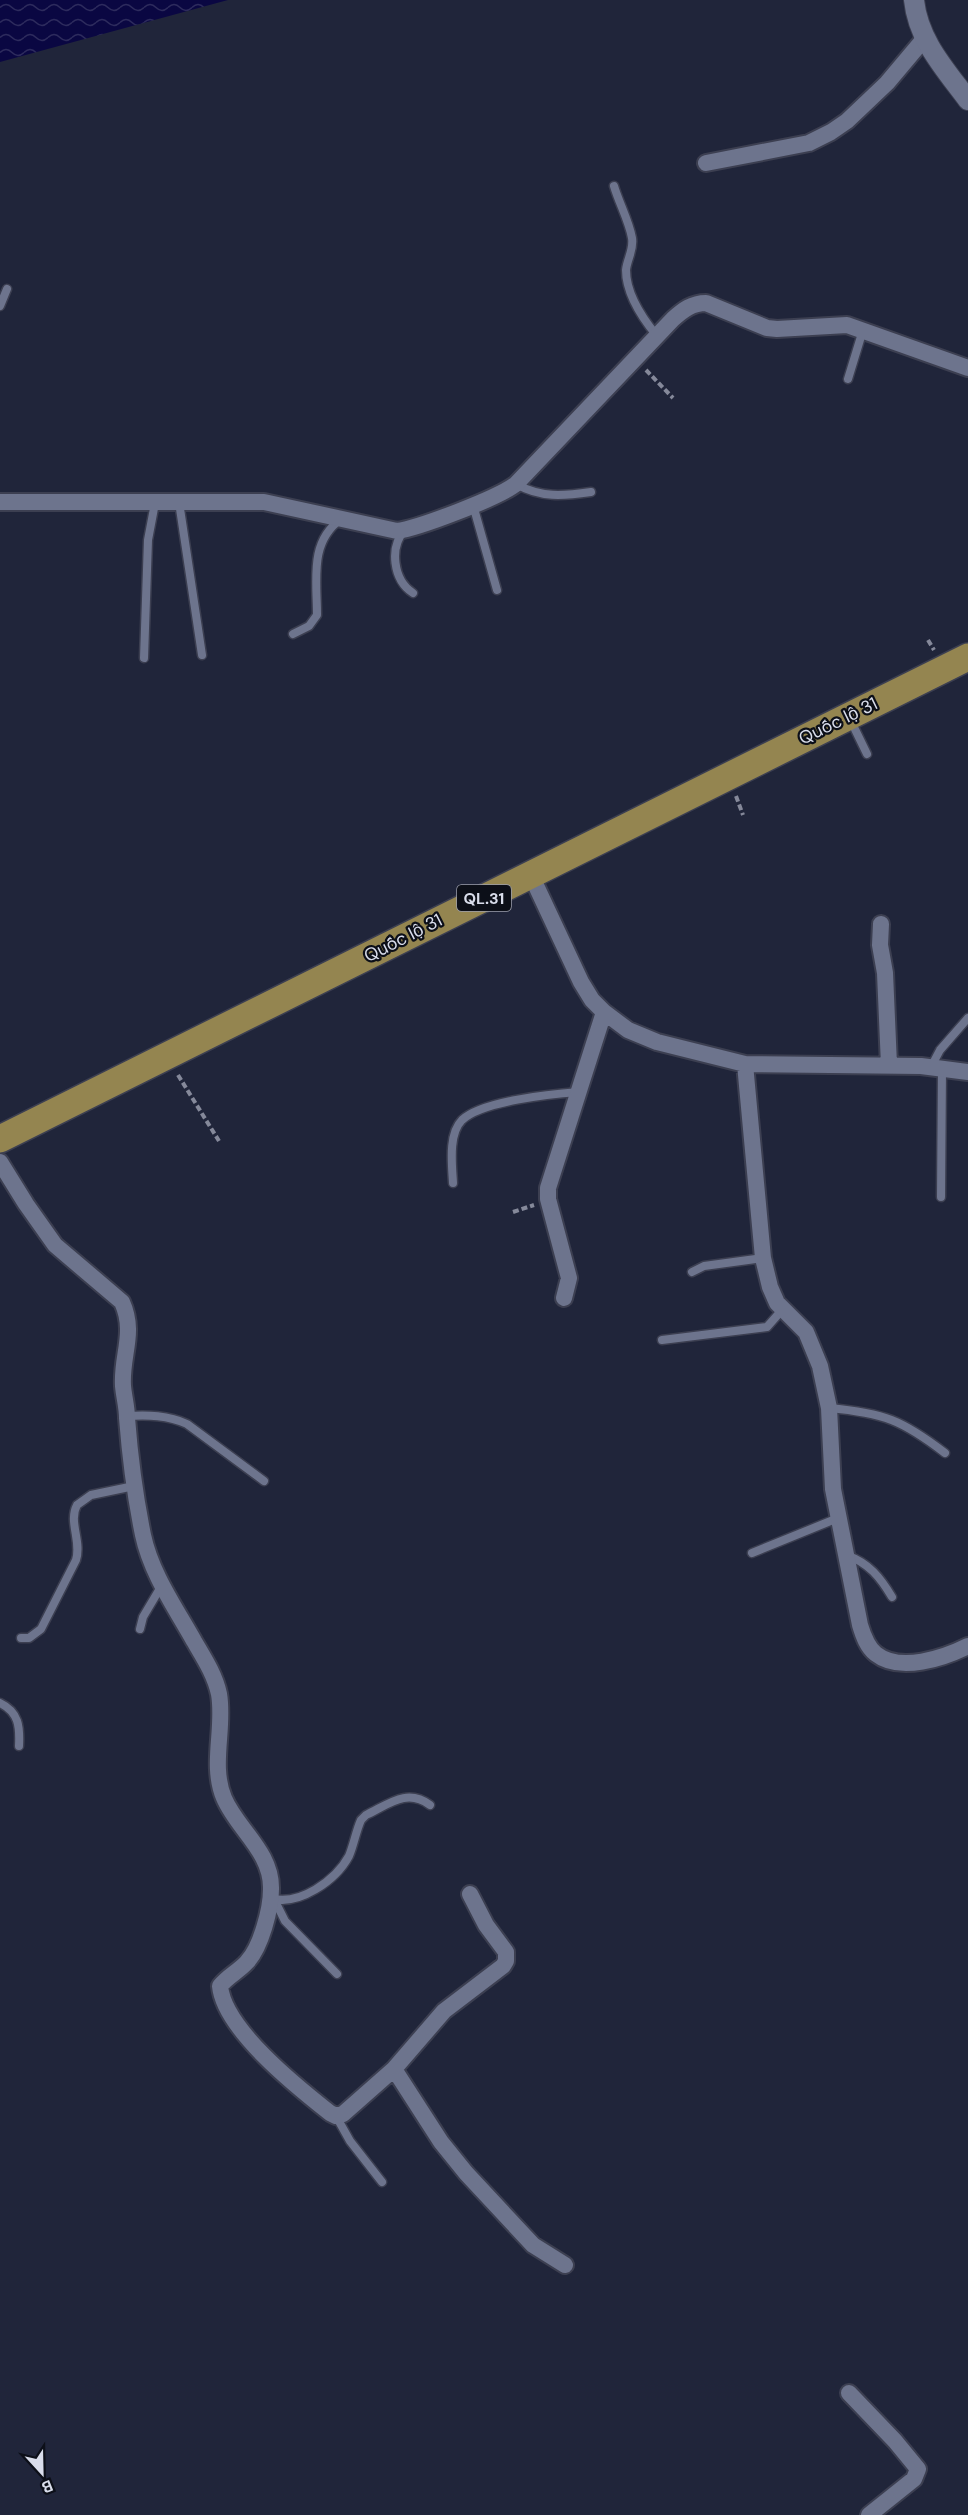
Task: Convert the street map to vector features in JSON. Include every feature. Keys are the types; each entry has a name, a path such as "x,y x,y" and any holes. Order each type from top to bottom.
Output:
{"highway":[{"name":"Quốc lộ 31","path":"0,1139 968,657"}],"street":[{"path":"914,0 918,25 924,39 968,100"},
{"path":"706,163 809,143 831,132 847,121 887,83 924,39"},
{"path":"0,502 264,502 390,530 405,530 473,504 516,484 657,336 684,310 699,303 706,303 767,328 839,324 863,330 893,343 968,368"},
{"path":"531,874 581,982 592,1000 628,1030 657,1042 745,1064 889,1065 968,1072"},
{"path":"881,924 880,945 885,974 889,1065"},
{"path":"564,1298 569,1278 548,1188 604,1012"},
{"path":"745,1064 763,1258 770,1287 782,1310 806,1332 820,1366 829,1408 833,1489 860,1625 866,1641 874,1653 886,1660 897,1662 926,1661 947,1656 968,1646"},
{"path":"0,1162 55,1245 122,1302 130,1326 122,1371 128,1445 148,1555 212,1674 219,1695 219,1785 225,1801 264,1860 270,1874 272,1899 252,1957 227,1977 220,1986 221,1993 239,2026 266,2058 330,2113 336,2116 352,2109 394,2069 444,2011 493,1974 506,1961 506,1952 486,1925 470,1894"},
{"path":"394,2069 441,2142 466,2173 533,2245 565,2265"},
{"path":"849,2393 918,2469 914,2479 869,2515"}],"lane":[{"path":"614,186 632,238 632,252 626,270 629,282 642,318 657,336"},
{"path":"0,306 7,289"},
{"path":"848,379 863,330"},
{"path":"516,484 539,495 554,496 591,492"},
{"path":"144,658 148,540 155,502"},
{"path":"178,502 202,655"},
{"path":"473,504 497,590"},
{"path":"293,634 309,626 317,615 315,588 321,543 329,528 342,519"},
{"path":"405,530 396,544 396,565 403,584 413,593"},
{"path":"848,716 867,754"},
{"path":"941,1197 936,1068 940,1050 968,1018"},
{"path":"453,1183 453,1144 461,1121 474,1113 523,1099 579,1092"},
{"path":"692,1272 704,1266 763,1258"},
{"path":"662,1340 767,1326 782,1310"},
{"path":"829,1408 892,1418 915,1431 945,1453"},
{"path":"127,1416 154,1415 176,1419 187,1424 264,1481"},
{"path":"21,1638 29,1638 40,1629 76,1560 79,1552 74,1519 77,1504 91,1495 134,1486"},
{"path":"752,1553 838,1518"},
{"path":"846,1555 869,1565 880,1577 892,1597"},
{"path":"140,1629 143,1617 162,1584"},
{"path":"0,1703 9,1707 17,1718 20,1728 19,1746"},
{"path":"272,1899 287,1900 298,1897 329,1879 349,1856 361,1820 366,1815 412,1796 421,1798 430,1805"},
{"path":"272,1899 285,1921 337,1974"},
{"path":"336,2116 350,2141 382,2182"}],"path":[{"path":"635,358 673,398"},
{"path":"166,1056 219,1141"}],"water":[{"path":"0,0 228,0 0,62"}]}
